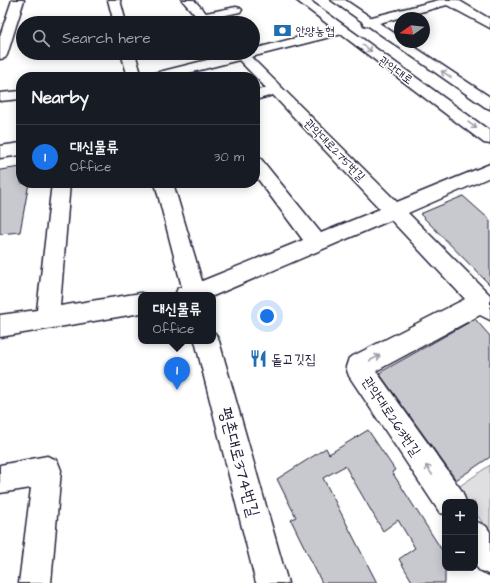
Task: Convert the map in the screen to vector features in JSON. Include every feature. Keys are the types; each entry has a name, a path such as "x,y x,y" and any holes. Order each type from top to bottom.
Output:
{"street":[{"path":"0,54 18,0"},
{"path":"114,0 118,16"},
{"path":"188,0 203,16 236,10"},
{"name":"관악대로","path":"302,0 490,139"},
{"name":"관악대로","path":"337,0 490,104"},
{"path":"412,0 424,7"},
{"path":"368,22 450,0 490,24"},
{"path":"260,51 342,30"},
{"path":"130,60 134,72"},
{"path":"176,72 225,60"},
{"name":"관악대로275번길","path":"254,60 276,89 394,211"},
{"path":"260,94 276,89"},
{"path":"0,97 16,95"},
{"path":"0,152 16,150"},
{"path":"260,169 317,243"},
{"path":"199,292 490,170"},
{"path":"47,318 60,188"},
{"path":"165,188 191,292"},
{"name":"관악대로263번길","path":"394,211 486,306 358,367 449,499"},
{"path":"0,326 138,303"},
{"name":"평촌대로374번길","path":"208,344 272,583"},
{"path":"0,479 47,470 35,583"},
{"path":"478,541 490,559"}],"shaded area":[{"path":"490,465 490,534 478,516 478,499 466,499 457,488"}],"building":[{"path":"16,168 16,188 28,188 20,232 0,234 0,170"},
{"path":"463,196 490,220 490,285 420,214"},
{"path":"475,319 490,336 490,457 456,480 379,373"},
{"path":"368,430 395,470 392,472 442,550 442,571 445,571 445,583 413,583 399,559 415,548 398,520 383,531 345,466 323,478 377,583 322,583 291,520 296,517 277,479 326,448 329,454"}],"place":[{"name":"안양농협","path":"283,31"},
{"name":"돝고깃집","path":"258,359"},
{"name":"대신물류","path":"177,390"}]}
